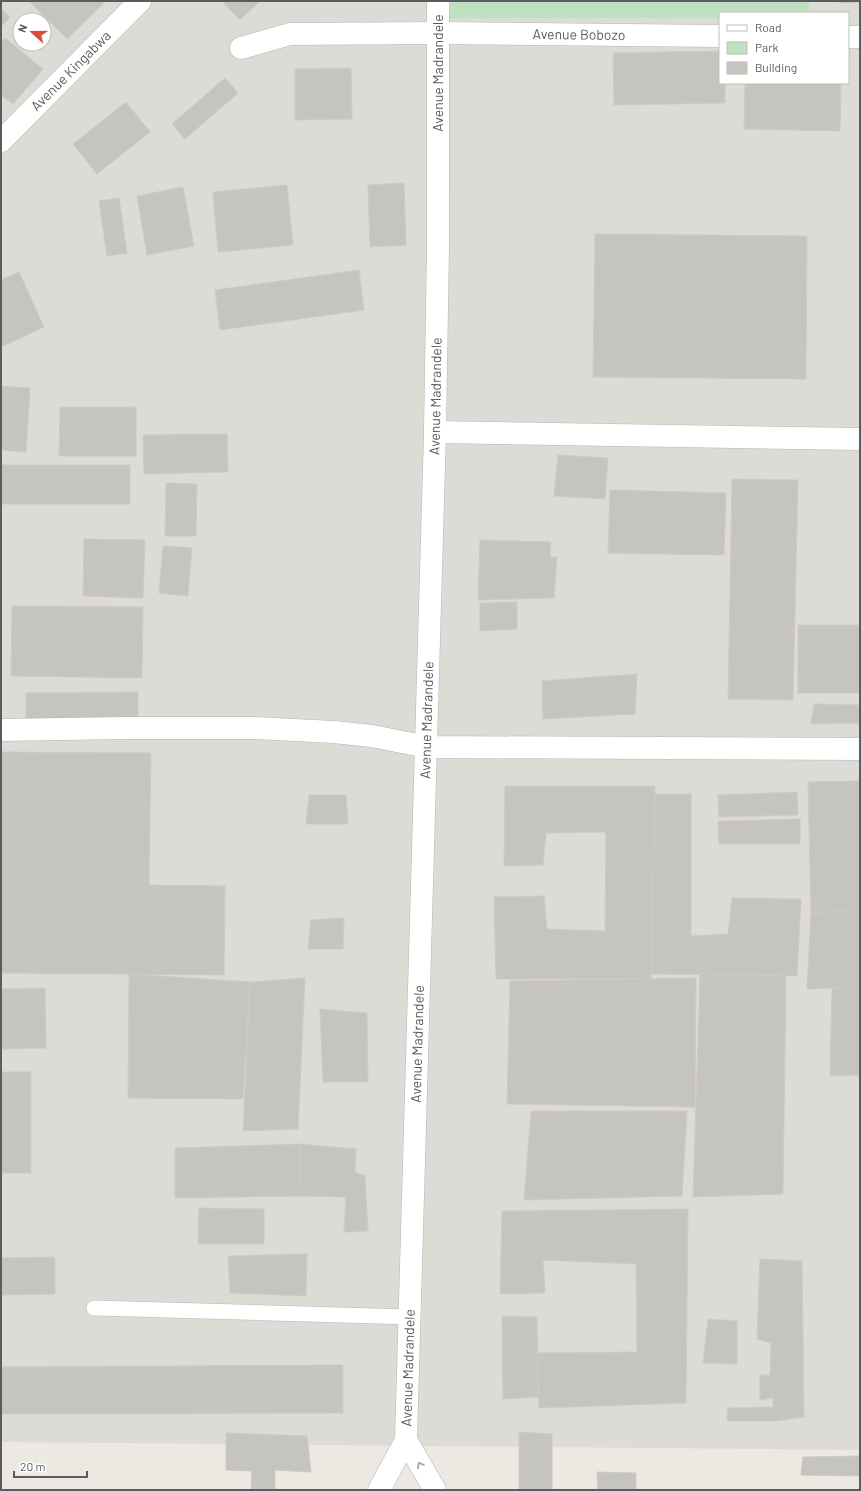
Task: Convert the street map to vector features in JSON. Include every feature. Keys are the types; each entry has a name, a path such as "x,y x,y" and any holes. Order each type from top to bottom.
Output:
{"street":[{"name":"Avenue Kingabwa","path":"1,141 140,1"},
{"name":"Avenue Madrandele","path":"406,1440 435,432 438,246 438,1"},
{"name":"Avenue Bobozo","path":"241,48 290,34 438,33 719,36"},
{"path":"849,37 860,37"},
{"path":"435,432 860,439"},
{"path":"1,730 254,728 364,735 426,747 860,748"},
{"path":"379,1490 406,1440"},
{"path":"406,1440 435,1490"}],"lane":[{"path":"94,1308 410,1317"}],"shaded area":[{"path":"1,1 450,1 450,18 719,18 719,84 849,84 849,12 809,12 809,1 860,1 860,1450 1,1442"}],"green space":[{"path":"450,1 809,1 809,12 719,12 719,18 449,18"}],"building":[{"path":"29,1 106,1 67,39 52,24 52,12 40,12"},
{"path":"222,1 260,1 240,20"},
{"path":"839,1 860,1 860,2 839,3"},
{"path":"1,9 10,17 1,27"},
{"path":"5,38 12,44 12,52 22,52 43,69 13,104 1,95 1,43"},
{"path":"719,51 719,84 725,84 725,103 614,105 613,53"},
{"path":"351,68 352,119 295,120 295,69"},
{"path":"225,78 238,93 185,139 172,124"},
{"path":"745,84 841,84 840,131 744,129"},
{"path":"126,102 150,132 97,174 73,144"},
{"path":"404,183 406,245 370,247 368,185"},
{"path":"287,185 293,245 218,252 213,192"},
{"path":"183,187 194,246 147,255 137,196"},
{"path":"119,198 127,253 107,256 99,201"},
{"path":"595,234 807,236 806,379 593,377"},
{"path":"359,270 364,310 220,330 215,290"},
{"path":"19,272 44,327 1,347 1,280"},
{"path":"1,386 30,388 26,452 1,450"},
{"path":"60,407 136,407 136,456 59,456"},
{"path":"227,434 228,472 144,474 143,435"},
{"path":"558,455 608,458 605,499 554,496"},
{"path":"1,465 130,465 130,504 1,504"},
{"path":"732,479 798,480 793,700 728,699"},
{"path":"166,483 197,484 196,536 165,536"},
{"path":"610,490 726,493 724,555 608,553"},
{"path":"84,539 145,540 143,598 83,596"},
{"path":"480,540 551,542 550,557 557,557 554,598 478,600"},
{"path":"163,546 192,548 188,596 159,593"},
{"path":"517,602 517,629 480,631 480,603"},
{"path":"12,606 143,607 142,678 11,676"},
{"path":"798,625 860,625 860,693 798,693"},
{"path":"637,674 635,714 543,719 542,681"},
{"path":"138,692 138,719 26,719 26,693"},
{"path":"814,704 860,705 860,723 811,724"},
{"path":"1,752 151,753 149,885 225,886 224,975 1,973"},
{"path":"860,781 860,910 811,913 808,782"},
{"path":"505,786 655,786 651,979 496,979 494,897 544,896 547,929 605,931 606,832 546,833 543,865 504,866"},
{"path":"797,792 798,815 719,817 718,795"},
{"path":"655,794 691,794 691,936 728,934 732,898 801,899 797,976 651,974"},
{"path":"309,795 346,795 348,824 306,824"},
{"path":"800,819 800,844 719,844 718,821"},
{"path":"860,910 860,987 807,989 811,913"},
{"path":"344,918 343,949 308,949 311,920"},
{"path":"129,974 250,982 243,1099 128,1098"},
{"path":"700,974 786,976 783,1194 693,1197"},
{"path":"305,978 298,1129 243,1131 250,982"},
{"path":"696,978 695,1107 507,1104 510,981"},
{"path":"860,987 860,1075 830,1076 832,988"},
{"path":"45,988 46,1048 1,1049 1,989"},
{"path":"320,1009 367,1013 368,1082 323,1082"},
{"path":"1,1072 31,1072 31,1173 1,1173"},
{"path":"531,1111 687,1111 682,1196 524,1200"},
{"path":"299,1144 302,1196 175,1198 175,1148"},
{"path":"299,1144 356,1149 355,1172 365,1176 368,1231 344,1232 346,1197 302,1196"},
{"path":"199,1208 264,1209 264,1244 198,1244"},
{"path":"688,1209 686,1403 539,1408 537,1353 637,1352 636,1264 543,1260 545,1293 500,1294 502,1211"},
{"path":"307,1254 306,1296 230,1293 228,1256"},
{"path":"55,1257 55,1294 1,1295 1,1258"},
{"path":"760,1259 802,1261 804,1417 776,1421 727,1421 728,1408 773,1407 773,1398 760,1400 760,1375 770,1375 771,1343 757,1339"},
{"path":"502,1316 537,1317 538,1397 503,1399"},
{"path":"708,1319 737,1321 737,1364 703,1363"},
{"path":"343,1365 343,1413 1,1414 1,1367"},
{"path":"519,1432 552,1434 552,1490 519,1490"},
{"path":"226,1433 307,1436 311,1472 275,1470 275,1490 251,1490 252,1471 226,1470"},
{"path":"860,1456 860,1476 801,1475 803,1457"},
{"path":"597,1472 636,1473 636,1490 598,1490"}]}
